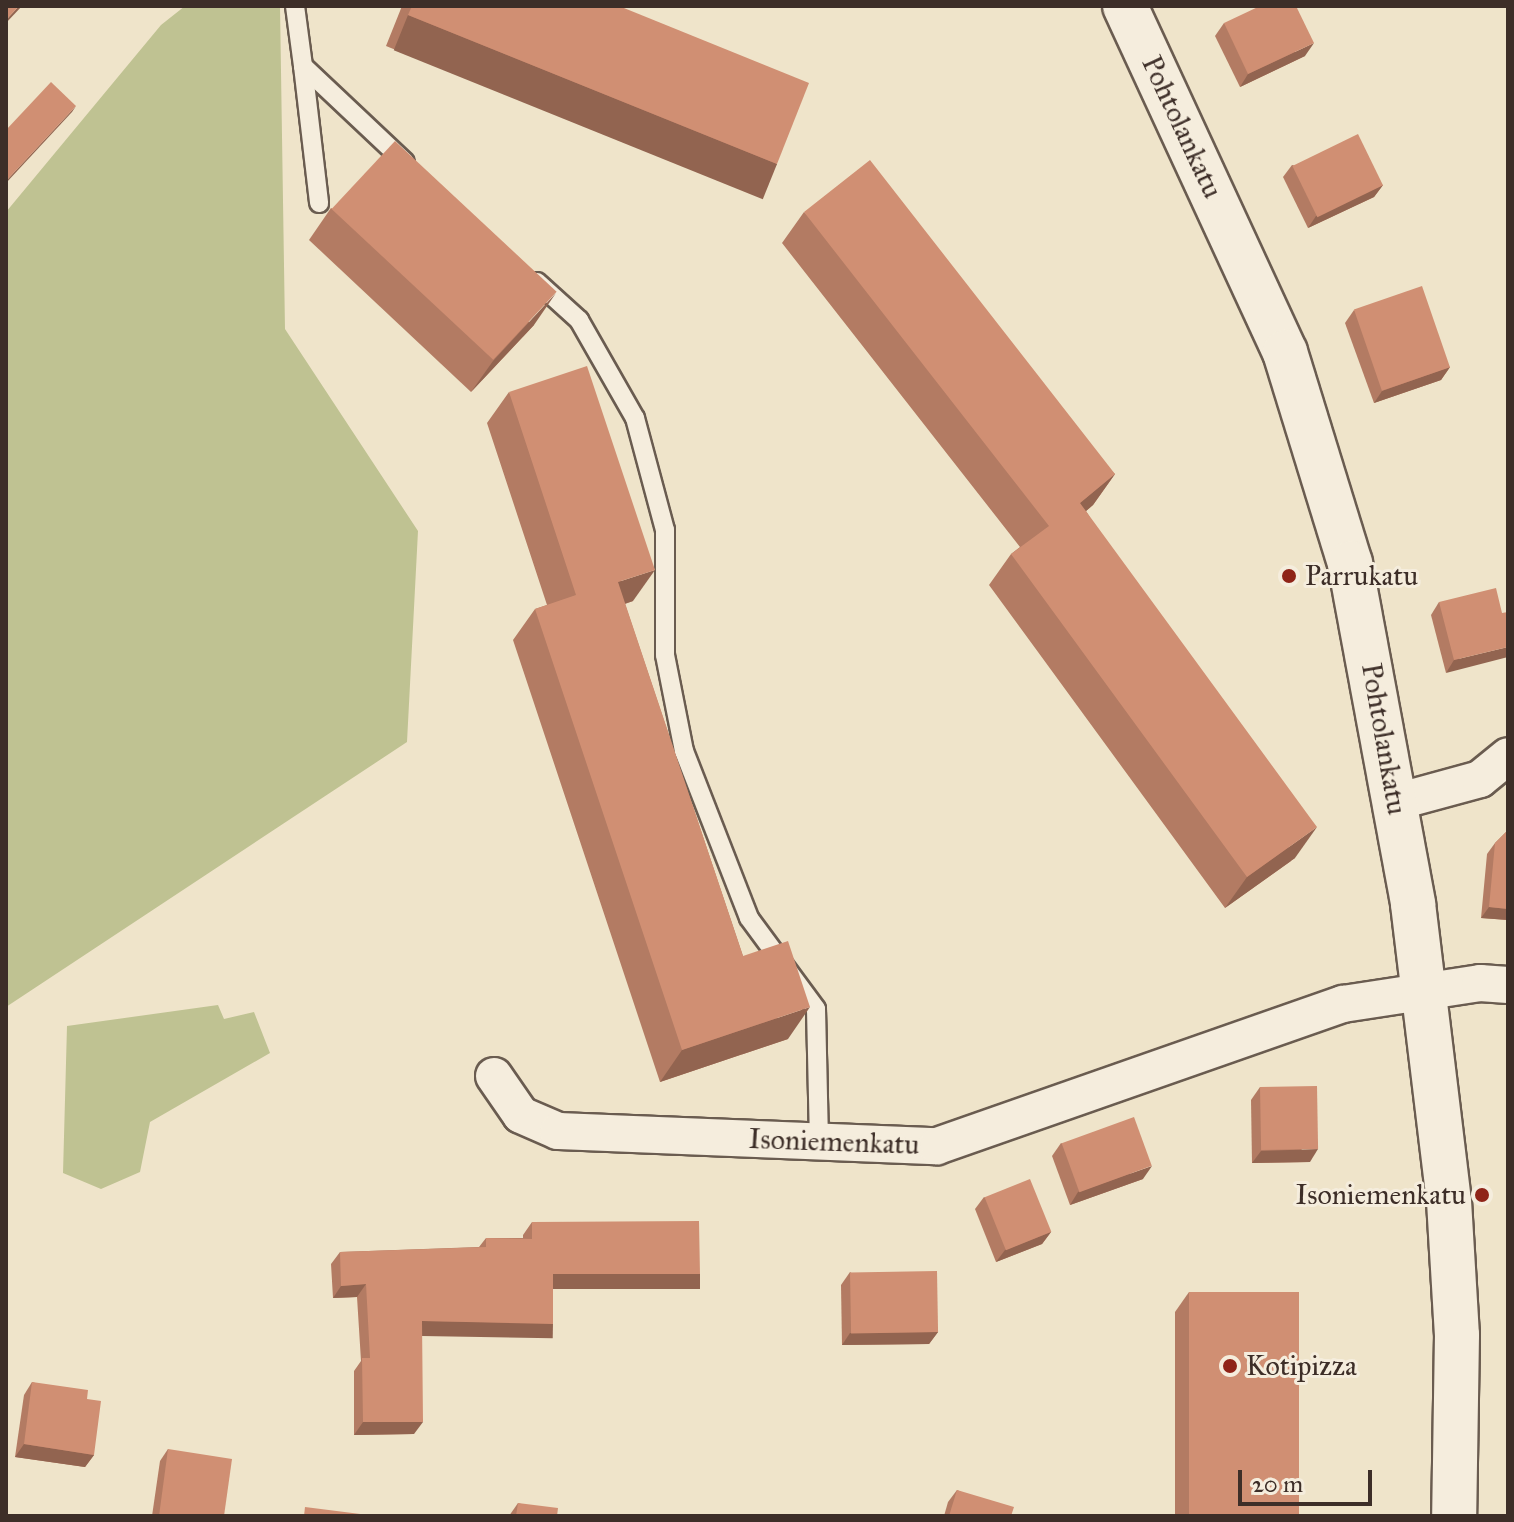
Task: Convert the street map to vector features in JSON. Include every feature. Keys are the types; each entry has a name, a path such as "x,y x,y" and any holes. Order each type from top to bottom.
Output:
{"main road":[{"name":"Pohtolankatu","path":"1125,6 1285,352 1350,563 1396,802 1450,1216 1457,1335 1454,1516"}],"street":[{"path":"1396,802 1480,779 1508,756"},
{"name":"Isoniemenkatu","path":"494,1076 521,1115 558,1131 937,1146 1343,1004 1480,983 1508,985"}],"lane":[{"path":"295,6 319,203"},
{"path":"303,66 417,173"},
{"path":"521,267 579,320 635,418 665,530 665,655 684,751 749,918 816,1009 819,1142"}],"green space":[{"path":"185,6 280,6 285,329 418,531 407,742 6,1007 6,212 161,25"},
{"path":"218,1005 224,1019 254,1012 270,1053 150,1122 140,1172 101,1189 63,1173 67,1026"}],"building":[{"path":"6,6 19,6 6,20"},
{"path":"412,6 619,6 809,83 777,164 408,15"},
{"path":"1260,6 1296,6 1314,43 1248,74 1224,23"},
{"path":"51,82 76,106 6,181 6,130"},
{"path":"1358,134 1383,185 1317,217 1292,166"},
{"path":"395,141 557,292 493,360 332,209"},
{"path":"870,160 1115,474 1080,503 1317,827 1247,877 1011,554 1049,526 804,212"},
{"path":"1422,286 1450,367 1382,391 1354,309"},
{"path":"587,366 655,570 618,582 743,956 788,941 810,1007 682,1050 535,609 576,595 509,392"},
{"path":"1496,588 1502,613 1508,612 1508,647 1454,660 1439,602"},
{"path":"1508,830 1508,909 1489,907 1495,843"},
{"path":"1317,1086 1318,1149 1261,1150 1260,1087"},
{"path":"1134,1117 1152,1166 1079,1192 1062,1143"},
{"path":"1030,1179 1051,1232 1006,1250 985,1197"},
{"path":"699,1221 700,1274 553,1274 553,1324 422,1321 423,1422 363,1422 362,1358 370,1358 366,1284 341,1286 340,1252 486,1247 486,1238 532,1239 532,1222"},
{"path":"937,1271 938,1332 851,1334 850,1273"},
{"path":"1189,1292 1299,1292 1299,1516 1189,1516"},
{"path":"32,1382 88,1390 87,1399 101,1401 94,1455 24,1444"},
{"path":"168,1449 232,1459 224,1516 159,1516"},
{"path":"957,1490 1014,1507 1011,1516 949,1516"},
{"path":"518,1503 558,1508 557,1516 516,1516"},
{"path":"305,1507 376,1516 304,1516"}],"place":[{"name":"Parrukatu","path":"1289,576"},
{"name":"Isoniemenkatu","path":"1482,1195"},
{"name":"Kotipizza","path":"1230,1366"}]}
